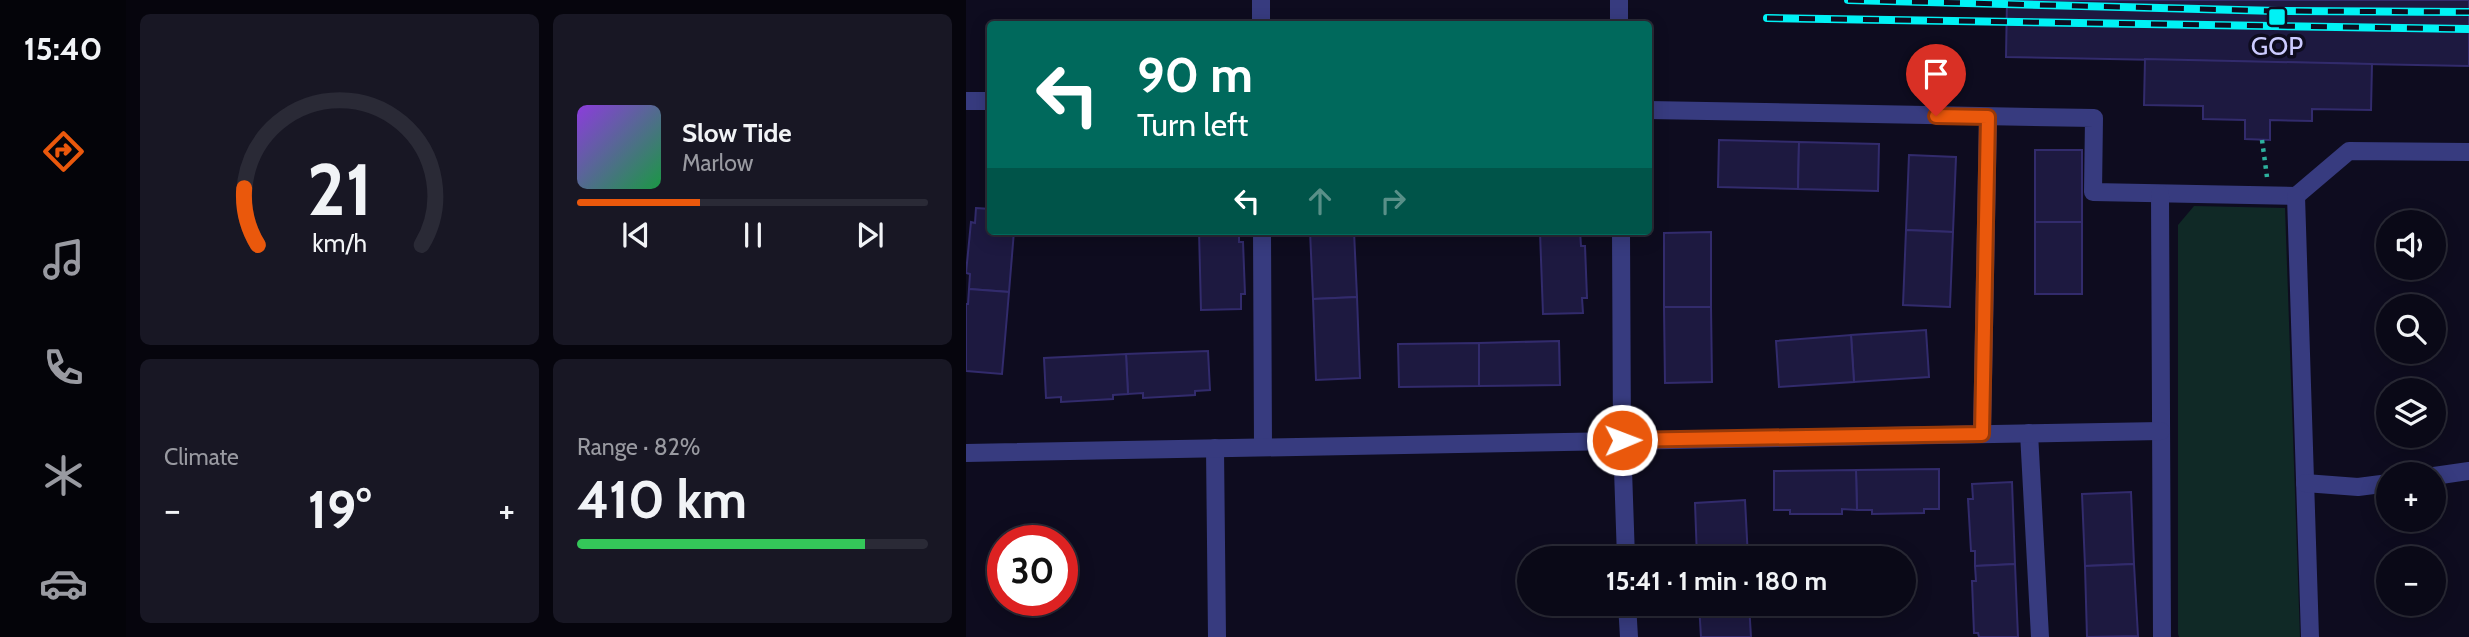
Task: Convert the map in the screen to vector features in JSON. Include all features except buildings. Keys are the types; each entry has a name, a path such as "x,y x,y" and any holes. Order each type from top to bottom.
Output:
{"street":[{"path":"1261,0 1261,21"},
{"path":"1619,0 1619,21"},
{"path":"966,100 987,101"},
{"path":"1652,110 2094,118 2093,192 2296,196 2349,151 2469,152"},
{"path":"1982,434 1988,117"},
{"path":"2160,194 2162,637"},
{"path":"2296,196 2310,637"},
{"path":"1262,235 1263,447"},
{"path":"1621,235 1626,546"},
{"path":"966,453 2161,431"},
{"path":"2029,433 2040,637"},
{"path":"1215,448 1217,637"},
{"path":"2446,474 2469,471"},
{"path":"2305,483 2358,487 2376,485"},
{"path":"1628,616 1629,637"}],"path":[{"path":"2262,140 2270,195"}],"green space":[{"path":"2194,206 2285,208 2300,637 2179,637 2178,634 2178,225"}],"railway":[{"path":"1848,0 2278,11 2469,12"},
{"path":"1767,18 2469,29"}],"place":[{"name":"GOP","path":"2277,17"}],"route":[{"path":"1622,440 1982,434 1988,117 1936,116"}]}
